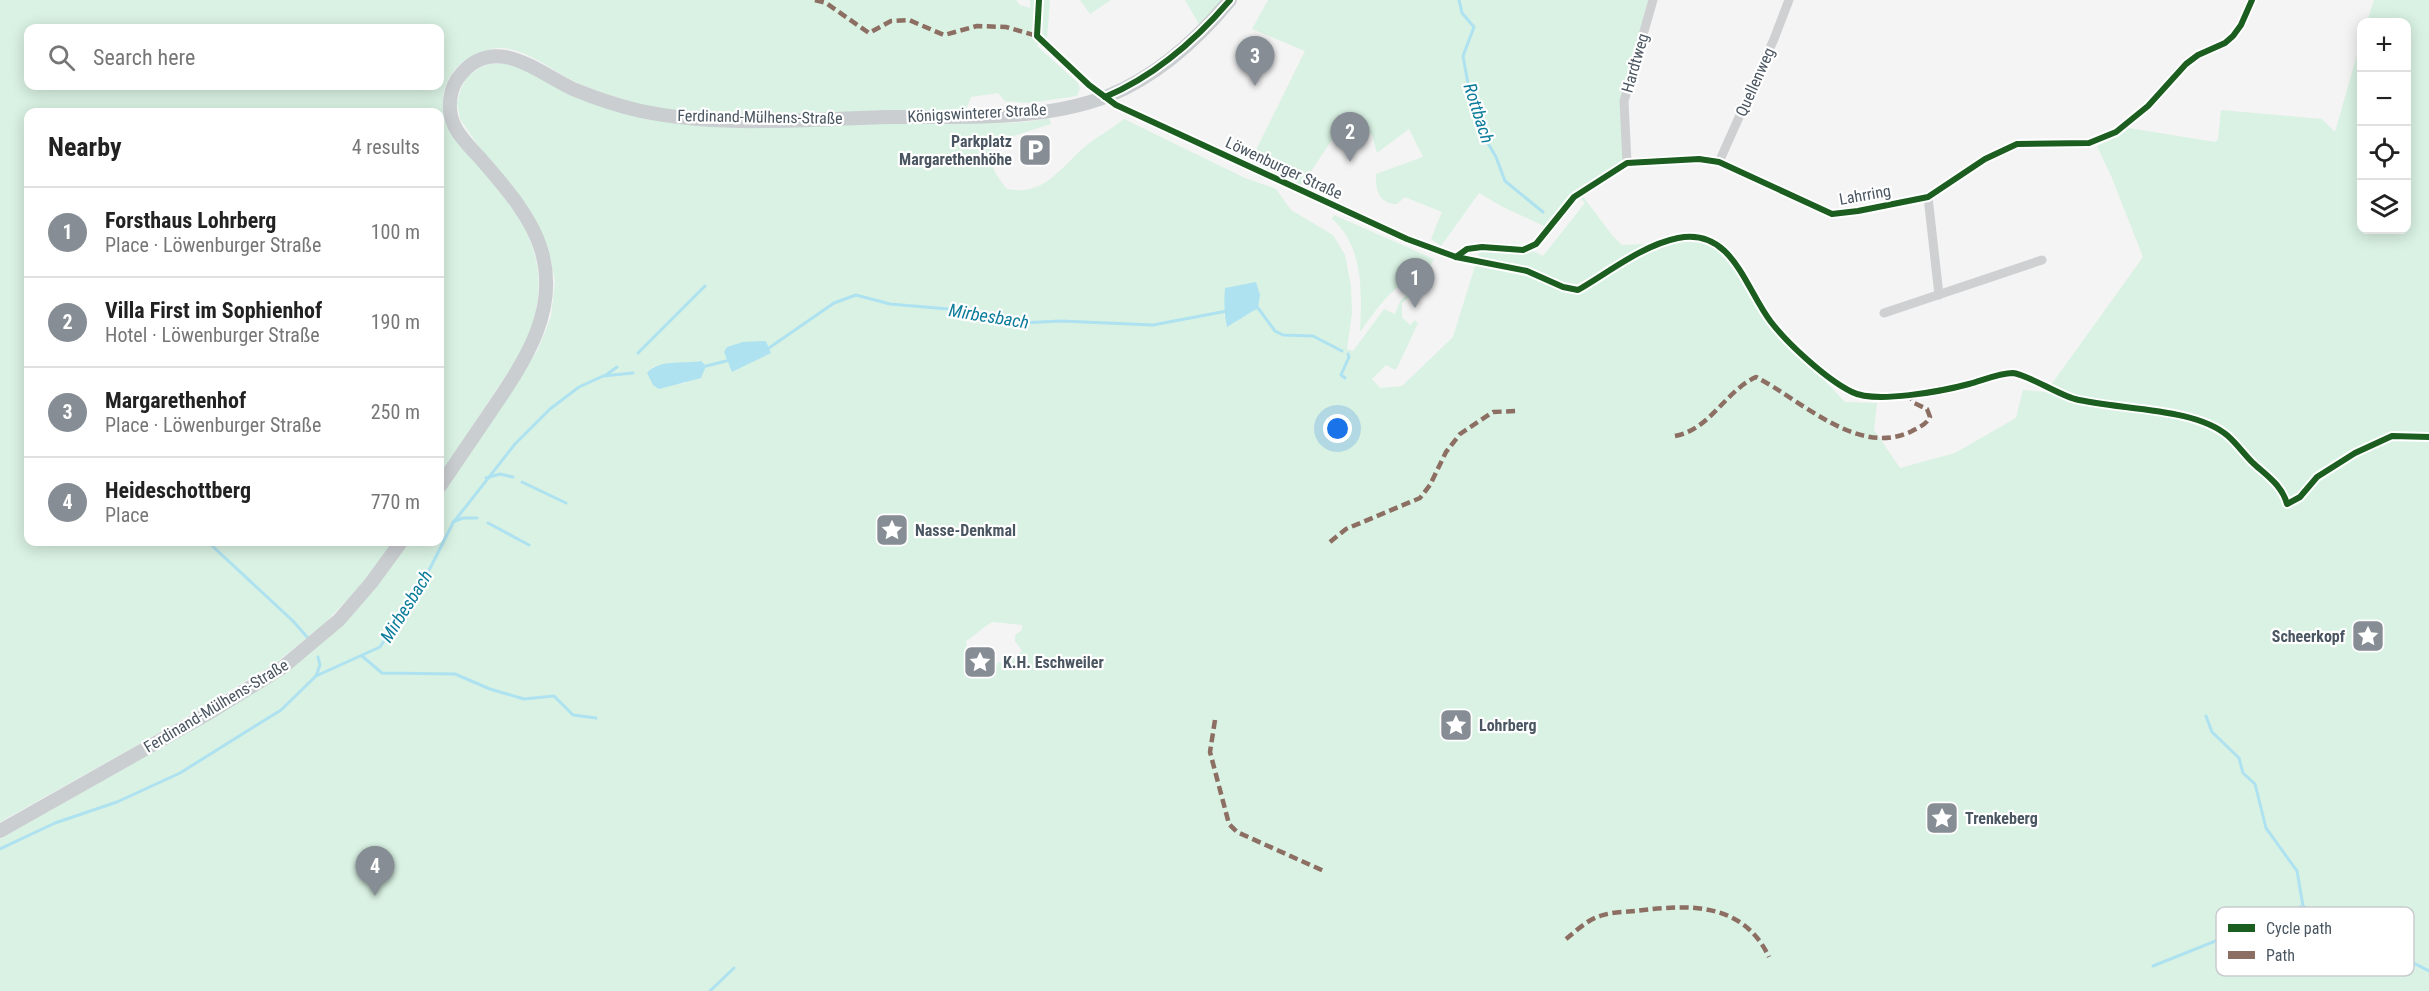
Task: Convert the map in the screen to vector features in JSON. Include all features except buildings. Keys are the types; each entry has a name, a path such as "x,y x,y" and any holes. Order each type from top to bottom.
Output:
{"main road":[{"name":"Königswinterer Straße","path":"868,118 1031,113 1060,109 1105,97 1131,85 1172,58 1230,0"},
{"name":"Ferdinand-Mülhens-Straße","path":"444,480 524,362 542,320 546,294 544,260 531,226 510,194 456,129 451,116 452,90 466,69 489,56 508,56 590,96 613,104 668,116 746,121 868,118"},
{"name":"Ferdinand-Mülhens-Straße","path":"0,831 207,714 283,667 339,620 399,546"}],"street":[{"name":"Löwenburger Straße","path":"1039,0 1037,36 1105,97 1126,110 1407,239 1456,257"},
{"name":"Hardtweg","path":"1627,163 1624,101 1653,0"},
{"name":"Quellenweg","path":"1719,162 1789,0"},
{"name":"Lahrring","path":"1456,257 1467,249 1482,247 1523,250 1536,244 1574,197 1627,163 1699,159 1719,162 1832,214 1928,197 1985,159 2017,144 2089,143 2116,132 2148,106 2186,64 2233,36 2252,0"},
{"path":"1928,197 1939,295"},
{"path":"1884,313 2042,260"}],"green space":[{"path":"0,0 1016,0 1020,5 1030,8 1030,0 1050,0 1047,38 1037,46 1077,82 1080,88 1077,96 1028,103 1005,101 998,93 971,97 965,112 743,114 664,110 610,96 576,82 528,55 498,48 477,53 459,65 447,82 444,108 24,108 24,546 391,546 359,587 325,623 277,662 166,729 0,822"},
{"path":"1080,0 1111,0 1090,14"},
{"path":"1185,0 1224,0 1199,24"},
{"path":"1268,0 1655,0 1626,100 1629,161 1569,195 1546,227 1479,193 1441,246 1431,239 1442,212 1405,197 1397,204 1391,203 1382,198 1377,190 1376,174 1423,157 1409,129 1377,153 1372,135 1358,128 1335,135 1302,185 1249,164 1305,51 1252,29"},
{"path":"2374,0 2429,0 2429,991 0,991 0,839 201,725 287,671 375,587 407,546 444,546 444,492 537,351 551,317 555,281 548,247 532,213 513,187 486,157 460,119 457,103 461,89 467,77 481,67 494,63 517,66 594,104 629,114 1006,123 1049,118 1051,124 994,142 991,161 1007,189 1031,189 1049,180 1082,149 1124,119 1245,178 1276,189 1291,210 1333,235 1345,255 1351,286 1352,313 1347,349 1353,351 1384,309 1395,314 1400,301 1420,284 1422,286 1402,303 1402,317 1410,325 1415,320 1418,323 1395,370 1386,365 1372,379 1380,388 1402,386 1453,337 1480,250 1521,249 1543,256 1585,203 1579,197 1581,194 1622,245 1646,244 1678,235 1712,238 1728,249 1766,324 1785,339 1845,402 1877,403 1874,430 1900,468 1955,453 2016,418 2023,390 2046,392 2143,257 2097,146 2129,128 2215,142 2218,140 2221,110 2322,119 2335,132 2357,55 2357,234 2411,234 2411,18 2368,18","holes":["1227,301 1258,308 1227,327 1224,312","766,341 771,353 732,372","701,361 686,383 673,384 652,367","993,622 1022,625 1022,630 1015,635 1015,641 1022,651 1008,664 1000,662 991,667 967,650 966,641"]},
{"path":"444,111 455,134 505,197 530,241 537,264 538,289 534,317 524,348 444,469"},
{"path":"1334,215 1434,259 1424,271 1389,295 1360,332 1359,271 1350,243 1332,219"}],"water":[{"path":"1256,282 1260,295 1258,308 1227,327 1224,308 1225,288"},
{"path":"766,341 771,353 732,372 724,352 727,347 743,342"},
{"path":"701,361 706,366 701,378 659,389 653,385 647,373 665,364"}],"waterway":[{"name":"Rottbach","path":"1459,0 1462,13 1474,27 1463,56 1469,89 1485,138 1496,157 1505,181 1543,212"},
{"path":"638,353 705,286"},
{"name":"Mirbesbach","path":"766,350 834,303 856,295 890,304 972,311 1021,323 1061,321 1153,325 1227,311"},
{"name":"Mirbesbach","path":"1255,308 1258,308 1275,331 1283,335 1313,336 1342,351"},
{"name":"Mirbesbach","path":"1345,378 1341,375 1349,357 1348,354"},
{"name":"Mirbesbach","path":"702,367 730,360"},
{"path":"606,375 617,367"},
{"name":"Mirbesbach","path":"444,541 453,523 515,444 550,409 579,387 603,376 633,373"},
{"path":"486,478 500,474 513,477"},
{"path":"522,482 566,503"},
{"path":"453,522 463,518 477,518"},
{"path":"488,523 529,545"},
{"path":"212,546 293,621 307,637"},
{"name":"Mirbesbach","path":"0,849 55,823 117,802 180,773 281,710 316,676 380,647 421,586 441,546"},
{"path":"362,656 382,673 455,674 490,689 524,699 554,696 573,715 596,718"},
{"path":"316,676 320,665 318,657"},
{"path":"2206,716 2212,732 2239,758 2243,773 2255,784 2266,828 2297,871 2303,906"},
{"path":"2300,907 2305,907"},
{"path":"2153,966 2216,941"},
{"path":"2414,963 2429,971"},
{"path":"710,991 734,968"}],"marked path":[{"path":"815,0 826,3 869,33 891,21 909,20 944,35 977,26 1006,27 1037,36"},
{"path":"1675,436 1698,426 1735,392 1756,377 1831,423 1851,432 1872,437 1892,437 1912,431 1926,422 1930,417 1927,409 1914,403 1909,395"},
{"path":"1330,542 1346,529 1420,498 1430,485 1446,452 1460,434 1493,412 1516,411"},
{"path":"1215,720 1210,752 1229,824 1237,832 1326,872"},
{"path":"1566,939 1586,923 1604,915 1656,909 1695,908 1729,916 1745,926 1758,939 1769,957"}],"cycle path":[{"path":"1039,0 1037,36 1089,85 1116,105 1407,239 1456,257 1527,271 1563,287 1578,290 1626,260 1665,242 1678,238 1696,237 1712,242 1735,263 1771,322 1787,341 1808,361 1852,392 1876,397 1927,393 2013,373 2075,399 2176,414 2214,427 2228,436 2277,486 2287,504 2300,497 2317,477 2355,453 2392,436 2429,437"},
{"path":"1105,97 1141,79 1173,56 1230,0"},
{"path":"1456,257 1467,249 1482,247 1523,250 1536,244 1574,197 1627,163 1699,159 1719,162 1832,214 1928,197 1985,159 2017,144 2089,143 2116,132 2148,106 2186,64 2198,55 2225,43 2233,36 2241,25 2252,0"}],"place":[{"name":"Margarethenhof","path":"1255,86"},
{"name":"Parkplatz Margarethenhöhe","path":"1035,150"},
{"name":"Villa First im Sophienhof","path":"1350,162"},
{"name":"Forsthaus Lohrberg","path":"1415,308"},
{"name":"Nasse-Denkmal","path":"892,530"},
{"name":"Scheerkopf","path":"2368,636"},
{"name":"K.H. Eschweiler","path":"980,662"},
{"name":"Lohrberg","path":"1456,725"},
{"name":"Trenkeberg","path":"1942,818"},
{"name":"Heideschottberg","path":"375,896"}]}
